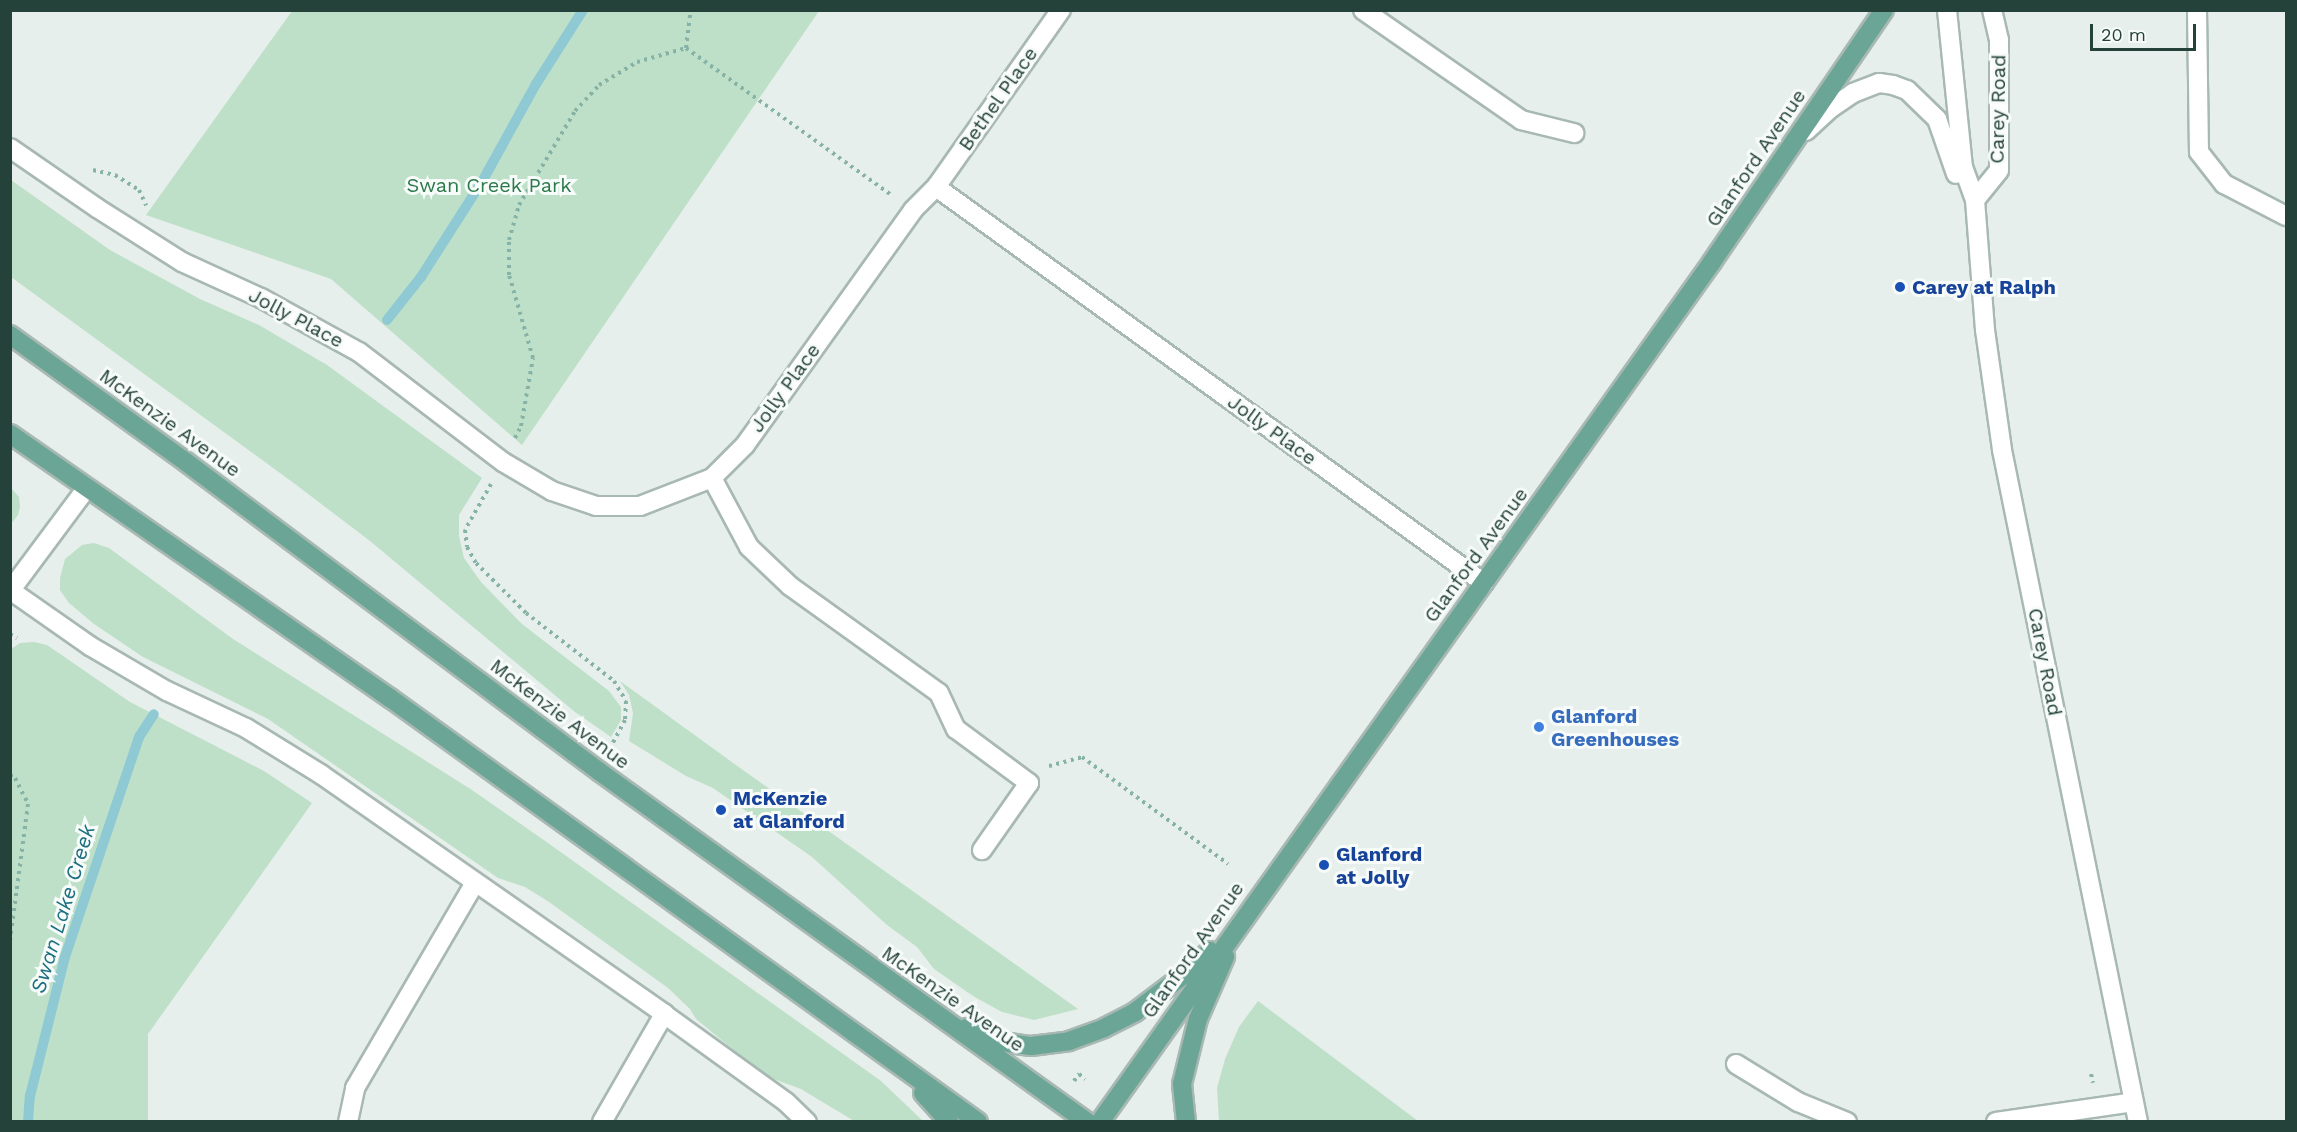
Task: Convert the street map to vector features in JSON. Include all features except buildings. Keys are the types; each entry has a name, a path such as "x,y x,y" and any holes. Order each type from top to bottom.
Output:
{"main road":[{"name":"Glanford Avenue","path":"1100,1122 1240,922 1484,584 1792,146 1884,10"},
{"name":"McKenzie Avenue","path":"10,335 213,482 618,786 1087,1122"},
{"path":"10,434 399,705 978,1122"},
{"path":"940,1017 1009,1043 1031,1046 1068,1041 1104,1028 1136,1012 1185,974 1240,922"},
{"path":"1186,1122 1182,1084 1198,1019 1240,922"},
{"path":"890,1060 949,1122"}],"street":[{"name":"Bethel Place","path":"936,187 1060,10"},
{"path":"1363,10 1521,120 1574,133"},
{"name":"Carey Road","path":"1947,10 1963,167 1975,200 1985,330 2002,450 2138,1122"},
{"name":"Carey Road","path":"1975,200 1999,170 1999,40 1992,10"},
{"path":"2197,10 2199,152 2224,184 2286,216"},
{"path":"1792,146 1822,116 1853,93 1879,83 1893,85 1907,90 1937,119 1953,169 1975,200"},
{"name":"Jolly Place","path":"10,148 97,208 182,262 271,303 359,352 503,462 552,491 596,506 640,506 712,477 745,445 913,210 936,187 1484,584"},
{"path":"712,477 749,547 790,586 939,693 956,729 1029,783 982,850"},
{"path":"86,489 11,591 90,646 167,691 246,728 322,775 664,1014 786,1102 807,1122"},
{"path":"348,1122 355,1088 475,883"},
{"path":"602,1122 664,1014"},
{"path":"1736,1064 1798,1102 1847,1122"},
{"path":"1996,1122 2134,1102"}],"path":[{"path":"686,48 691,10"},
{"path":"686,48 913,210"},
{"path":"614,743 625,720 626,701 614,681 526,614 476,563 467,548 465,530 521,426 533,358 509,275 510,240 519,205 575,111 599,85 637,62 686,48"},
{"path":"84,168 116,175 139,190 148,211"},
{"path":"10,634 17,638"},
{"path":"1029,783 1039,769 1082,757 1228,864"},
{"path":"10,775 15,778 28,804 10,941"},
{"path":"1074,1081 1078,1074 1085,1079"}],"green space":[{"name":"Swan Creek Park","path":"292,11 819,11 522,445 331,279 146,215"},
{"path":"11,180 110,250 200,299 259,325 327,365 482,478 459,515 459,536 464,558 481,582 522,624 609,691 621,707 621,720 611,737 575,712 370,541 11,277"},
{"path":"11,488 19,497 20,507 18,515 11,524"},
{"path":"94,543 109,548 233,639 472,790 881,1081 923,1121 854,1121 801,1089 765,1076 696,1019 690,1009 668,988 549,902 525,887 498,878 268,719 143,657 94,624 69,603 60,590 60,578 65,559 82,545"},
{"path":"34,642 47,645 130,702 264,771 312,803 148,1034 148,1121 11,1121 11,649 20,643"},
{"path":"620,681 1078,1009 1034,1020 1002,1012 973,996 934,969 917,947 887,925 812,857 713,788 686,776 629,741 633,713 629,695"},
{"path":"1258,1001 1418,1121 1219,1121 1217,1088 1225,1059 1239,1027"}],"waterway":[{"name":"Swan Lake Creek","path":"387,320 421,277 483,180 536,84 583,10"},
{"name":"Swan Lake Creek","path":"28,1122 30,1096 65,957 139,737 154,714"}],"place":[{"name":"Carey at Ralph","path":"1900,287"},
{"name":"Glanford Greenhouses","path":"1539,727"},
{"name":"McKenzie at Glanford","path":"721,810"},
{"name":"Glanford at Jolly","path":"1324,865"}]}
